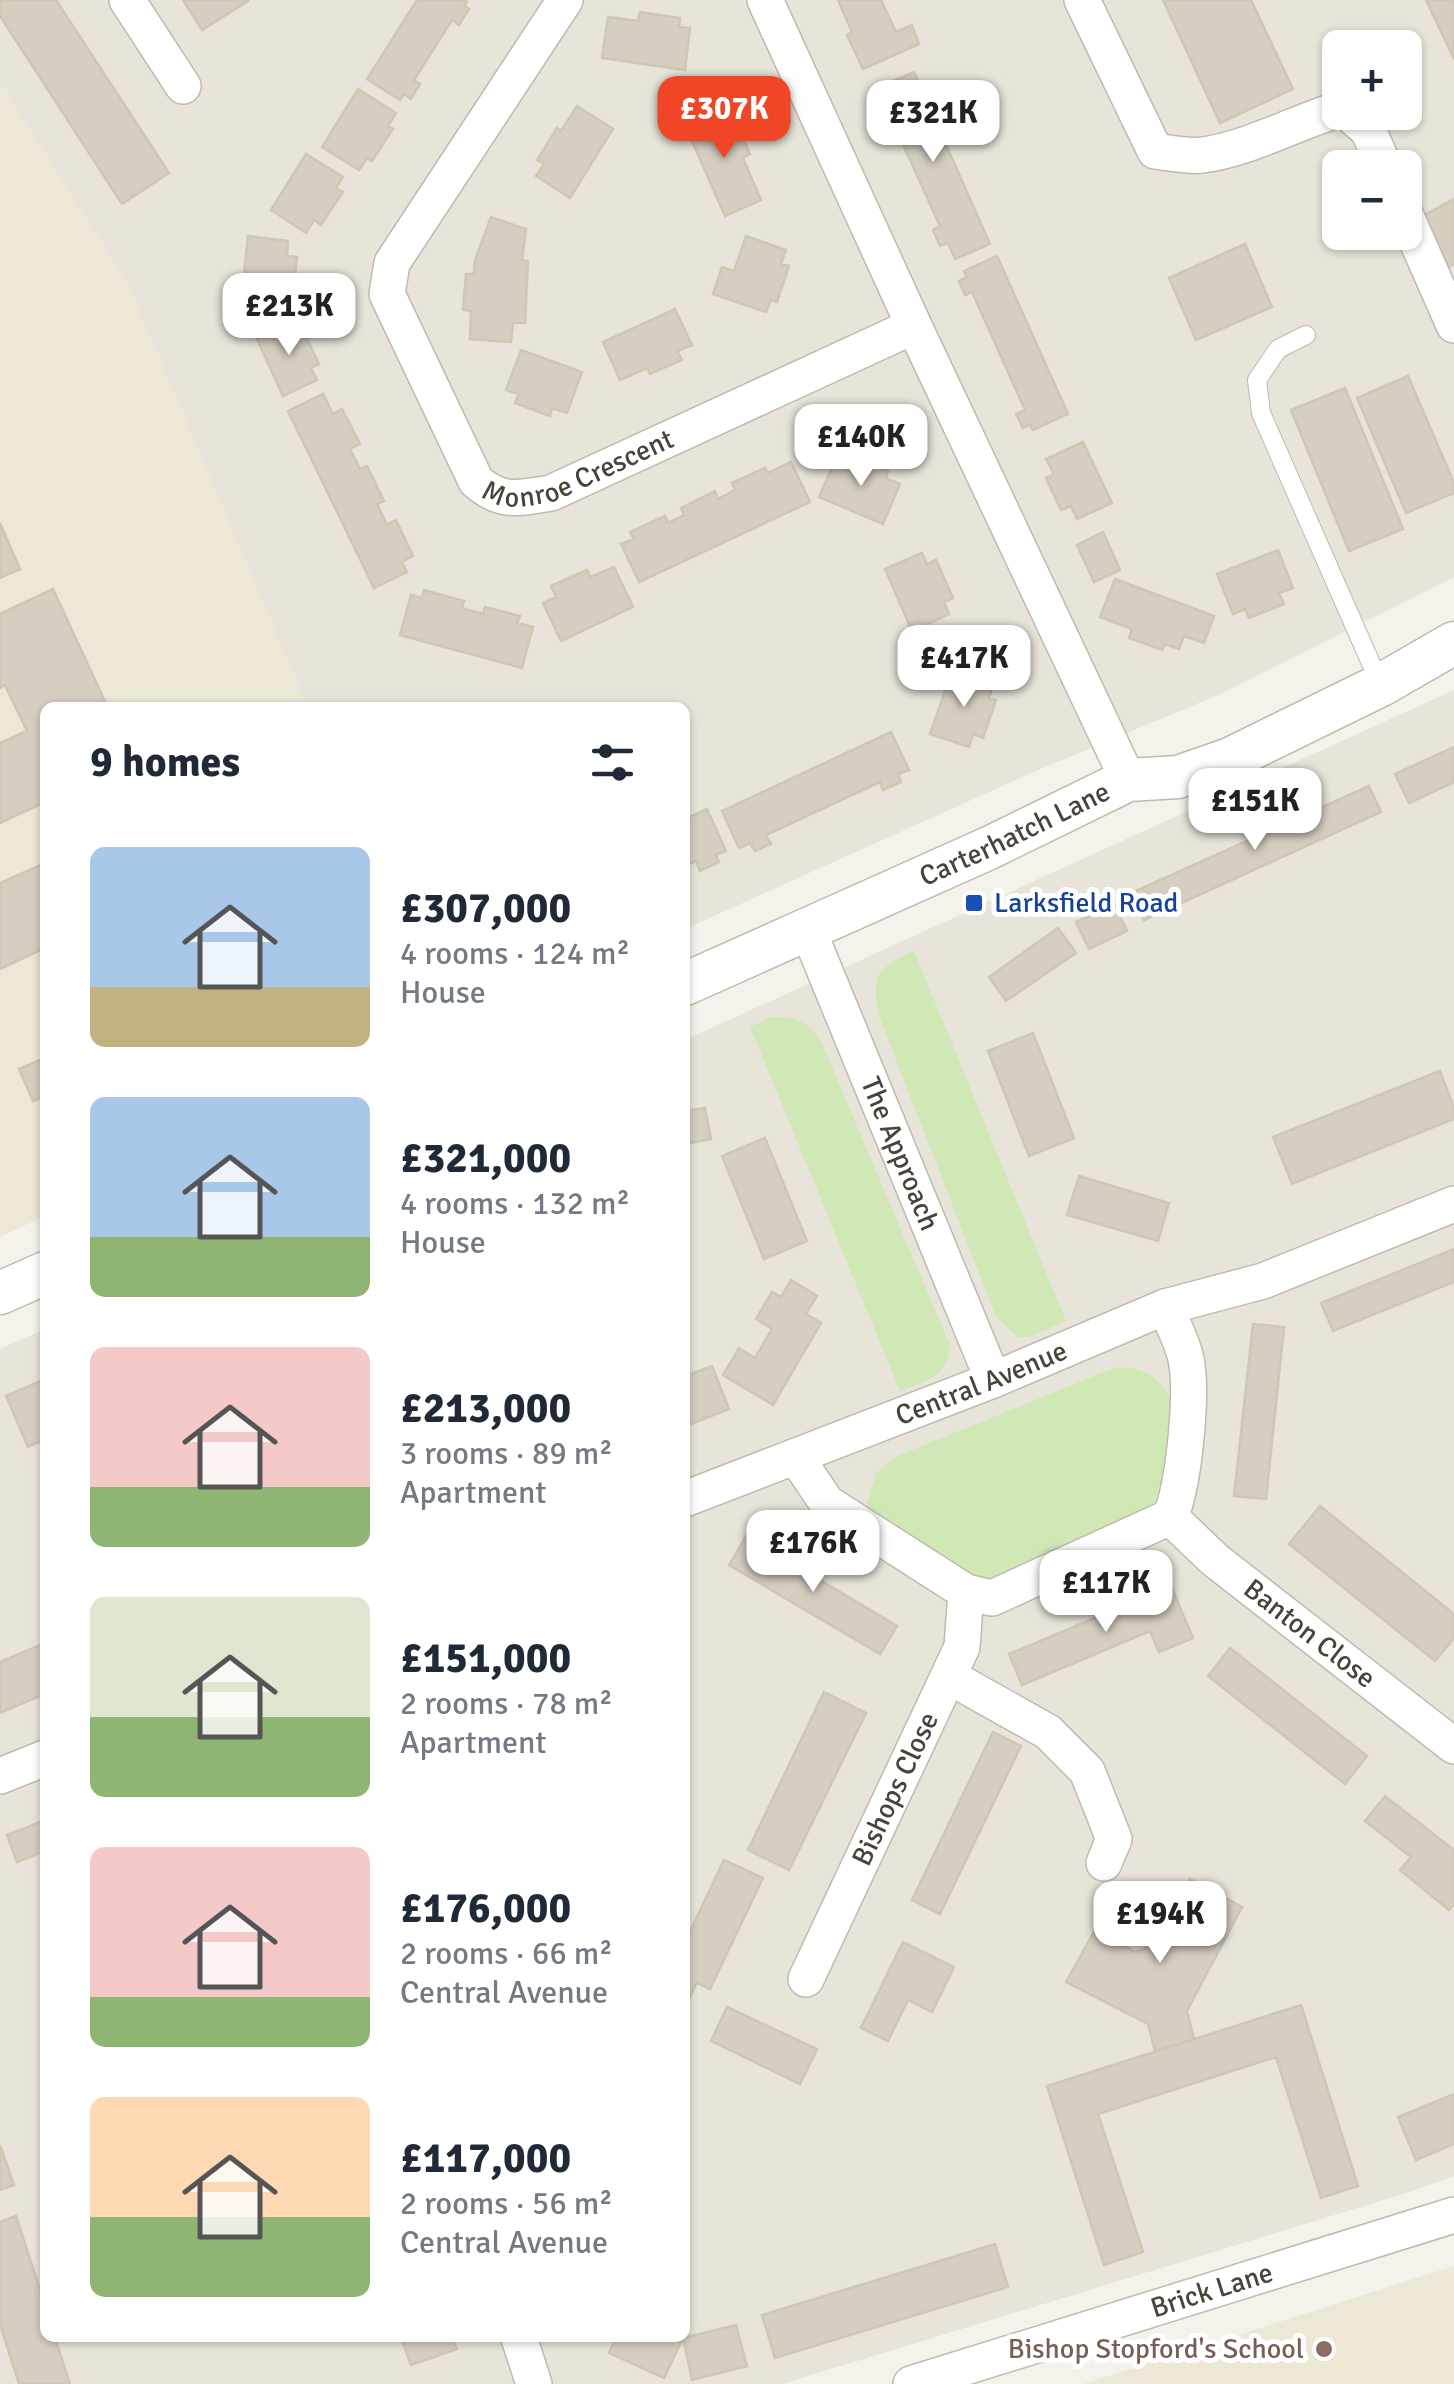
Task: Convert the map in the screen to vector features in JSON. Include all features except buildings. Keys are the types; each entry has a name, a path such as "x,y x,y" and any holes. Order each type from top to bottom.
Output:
{"street":[{"path":"127,0 183,86"},
{"name":"Monroe Crescent","path":"565,0 392,262 387,294 476,482 493,496 519,498 552,493 914,326"},
{"path":"765,0 1128,780"},
{"path":"1082,0 1155,151 1200,156 1247,144 1322,114"},
{"path":"1421,250 1452,318"},
{"name":"Carterhatch Lane","path":"690,982 1005,841 1128,780 1178,777 1230,759 1381,685 1454,643"},
{"name":"The Approach","path":"808,930 993,1380"},
{"name":"Central Avenue","path":"690,1497 993,1380 1165,1307 1264,1281 1454,1204"},
{"path":"0,1293 40,1275"},
{"path":"796,1457 828,1504 966,1592 992,1598 1170,1518 1179,1498 1188,1378 1180,1338 1165,1307"},
{"name":"Banton Close","path":"1170,1518 1216,1560 1454,1746"},
{"name":"Bishops Close","path":"806,1978 950,1677 962,1646 966,1592"},
{"path":"950,1677 1048,1732 1087,1771 1114,1839 1104,1862"},
{"path":"0,1776 40,1760"},
{"name":"Brick Lane","path":"911,2384 1454,2215"},
{"path":"520,2342 534,2384"}],"lane":[{"path":"1306,334 1278,349 1257,380 1261,413 1381,685"}],"shaded area":[{"path":"0,0 1454,0 1454,577 1218,695 1029,774 690,927 690,702 305,702 127,283 0,83"},
{"path":"0,83 127,283 305,702 40,702 40,1218 0,1237"},
{"path":"1454,690 1454,2176 782,2384 0,2384 0,1349 40,1331 40,2342 690,2342 690,1038"},
{"name":"Bishop Stopford's School","path":"1454,2266 1454,2384 1083,2384 1304,2314"}],"green space":[{"path":"914,951 1066,1321 1029,1337 1018,1337 996,1317 879,1016 876,991 880,974 892,962"},
{"path":"772,1017 799,1021 820,1039 950,1345 949,1356 940,1371 900,1391 750,1027"},
{"path":"1114,1368 1148,1373 1170,1399 1164,1473 1152,1507 1101,1536 985,1582 880,1524 867,1504 876,1473 895,1457"}],"place":[{"name":"Larksfield Road","path":"974,903"},
{"name":"Bishop Stopford's School","path":"1324,2349"}]}
